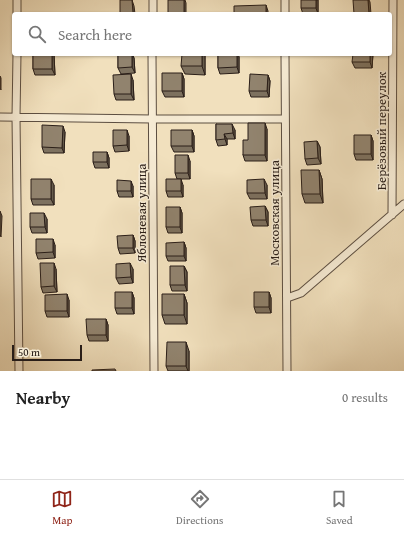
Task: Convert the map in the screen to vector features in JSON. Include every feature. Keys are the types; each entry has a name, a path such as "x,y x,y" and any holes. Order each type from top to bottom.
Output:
{"street":[{"path":"17,0 17,12"},
{"path":"153,0 153,12"},
{"path":"285,0 285,12"},
{"name":"Берёзовый переулок","path":"392,215 393,0"},
{"path":"16,56 19,371"},
{"name":"Яблоневая улица","path":"152,56 154,371"},
{"name":"Московская улица","path":"285,56 287,371"},
{"path":"0,117 152,119 286,118"},
{"path":"287,298 301,293 404,204"}],"building":[{"path":"120,0 132,0 133,12 120,12"},
{"path":"168,0 184,0 184,12 168,12"},
{"path":"301,0 316,0 316,8 301,8"},
{"path":"353,0 368,0 369,12 354,12"},
{"path":"266,5 266,12 234,12 234,6"},
{"path":"33,56 52,56 52,69 33,69"},
{"path":"118,56 132,56 132,67 118,68"},
{"path":"182,56 202,56 202,66 181,66"},
{"path":"218,56 237,56 237,67 218,68"},
{"path":"353,56 370,56 370,62 352,62"},
{"path":"162,73 182,73 182,91 162,91"},
{"path":"131,74 131,94 114,94 113,75"},
{"path":"250,74 268,75 267,91 249,91"},
{"path":"248,123 265,123 265,155 243,155 243,140 248,140"},
{"path":"216,124 232,124 233,133 224,134 225,139 216,140"},
{"path":"42,125 63,126 62,148 42,147"},
{"path":"113,130 127,130 127,145 113,146"},
{"path":"171,130 192,130 192,146 171,146"},
{"path":"354,135 371,135 371,154 354,154"},
{"path":"317,141 318,158 305,159 304,142"},
{"path":"93,152 107,152 107,162 93,162"},
{"path":"175,155 188,155 188,173 175,173"},
{"path":"301,170 319,170 320,194 302,194"},
{"path":"31,179 51,179 51,199 31,199"},
{"path":"166,179 181,179 181,191 166,191"},
{"path":"264,179 265,193 247,193 247,180"},
{"path":"117,180 131,181 131,191 117,191"},
{"path":"265,206 266,220 251,220 250,207"},
{"path":"166,207 180,207 180,227 166,227"},
{"path":"30,213 44,213 45,227 30,227"},
{"path":"133,235 133,248 118,248 117,236"},
{"path":"36,239 53,239 53,252 36,253"},
{"path":"184,242 184,256 166,256 166,243"},
{"path":"40,263 54,263 54,286 41,287"},
{"path":"130,263 131,277 116,278 116,264"},
{"path":"170,266 184,266 185,285 170,285"},
{"path":"115,292 132,292 132,308 115,308"},
{"path":"254,292 269,292 269,307 254,307"},
{"path":"67,294 67,311 45,311 45,295"},
{"path":"162,294 184,294 184,315 162,315"},
{"path":"86,319 106,319 106,335 87,335"},
{"path":"167,342 186,342 186,366 166,366"},
{"path":"115,369 116,371 92,371 92,370"}]}
